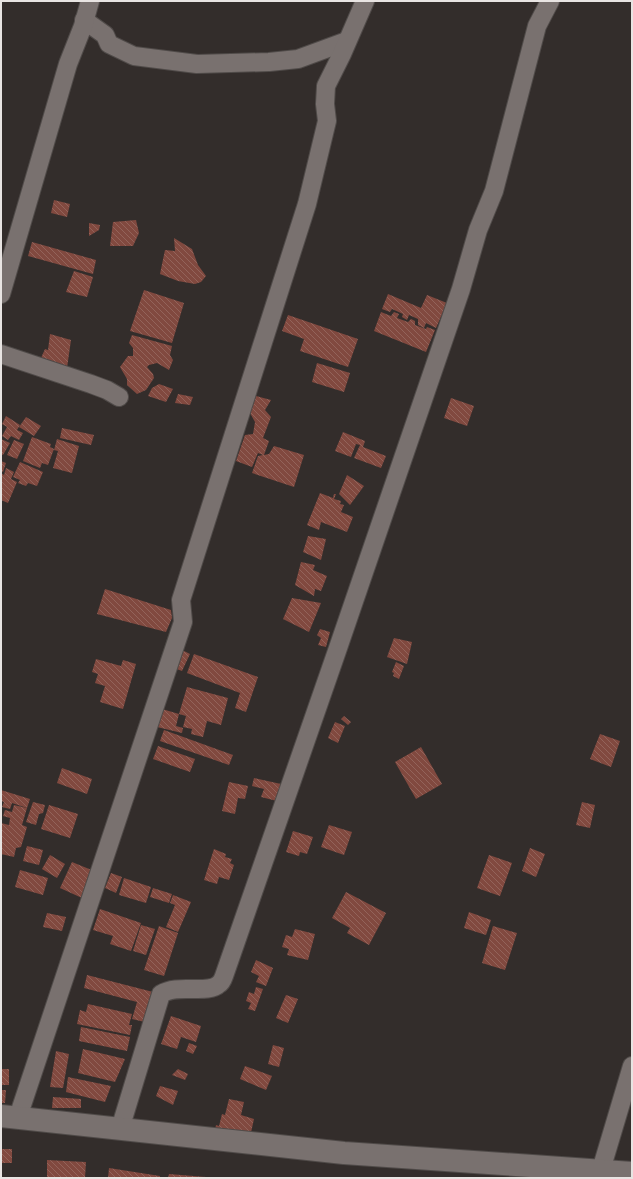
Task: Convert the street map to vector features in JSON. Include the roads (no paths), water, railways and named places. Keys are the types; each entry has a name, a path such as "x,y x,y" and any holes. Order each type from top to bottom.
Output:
{"main road":[{"path":"9,1117 344,1153 632,1173"}],"street":[{"path":"1,294 68,64 90,1"},
{"path":"9,1117 183,622 180,600 307,204 327,121 325,104 326,86 365,1"},
{"path":"120,1129 161,994 167,990 174,989 211,988 219,985 224,976 458,296 478,230 494,191 537,26 550,1"},
{"path":"84,20 105,35 108,44"},
{"path":"74,50 84,43 108,44 134,56 197,64 269,62 298,58 347,41"},
{"path":"2,356 91,384 107,390 119,397"},
{"path":"601,1170 632,1066"}]}
